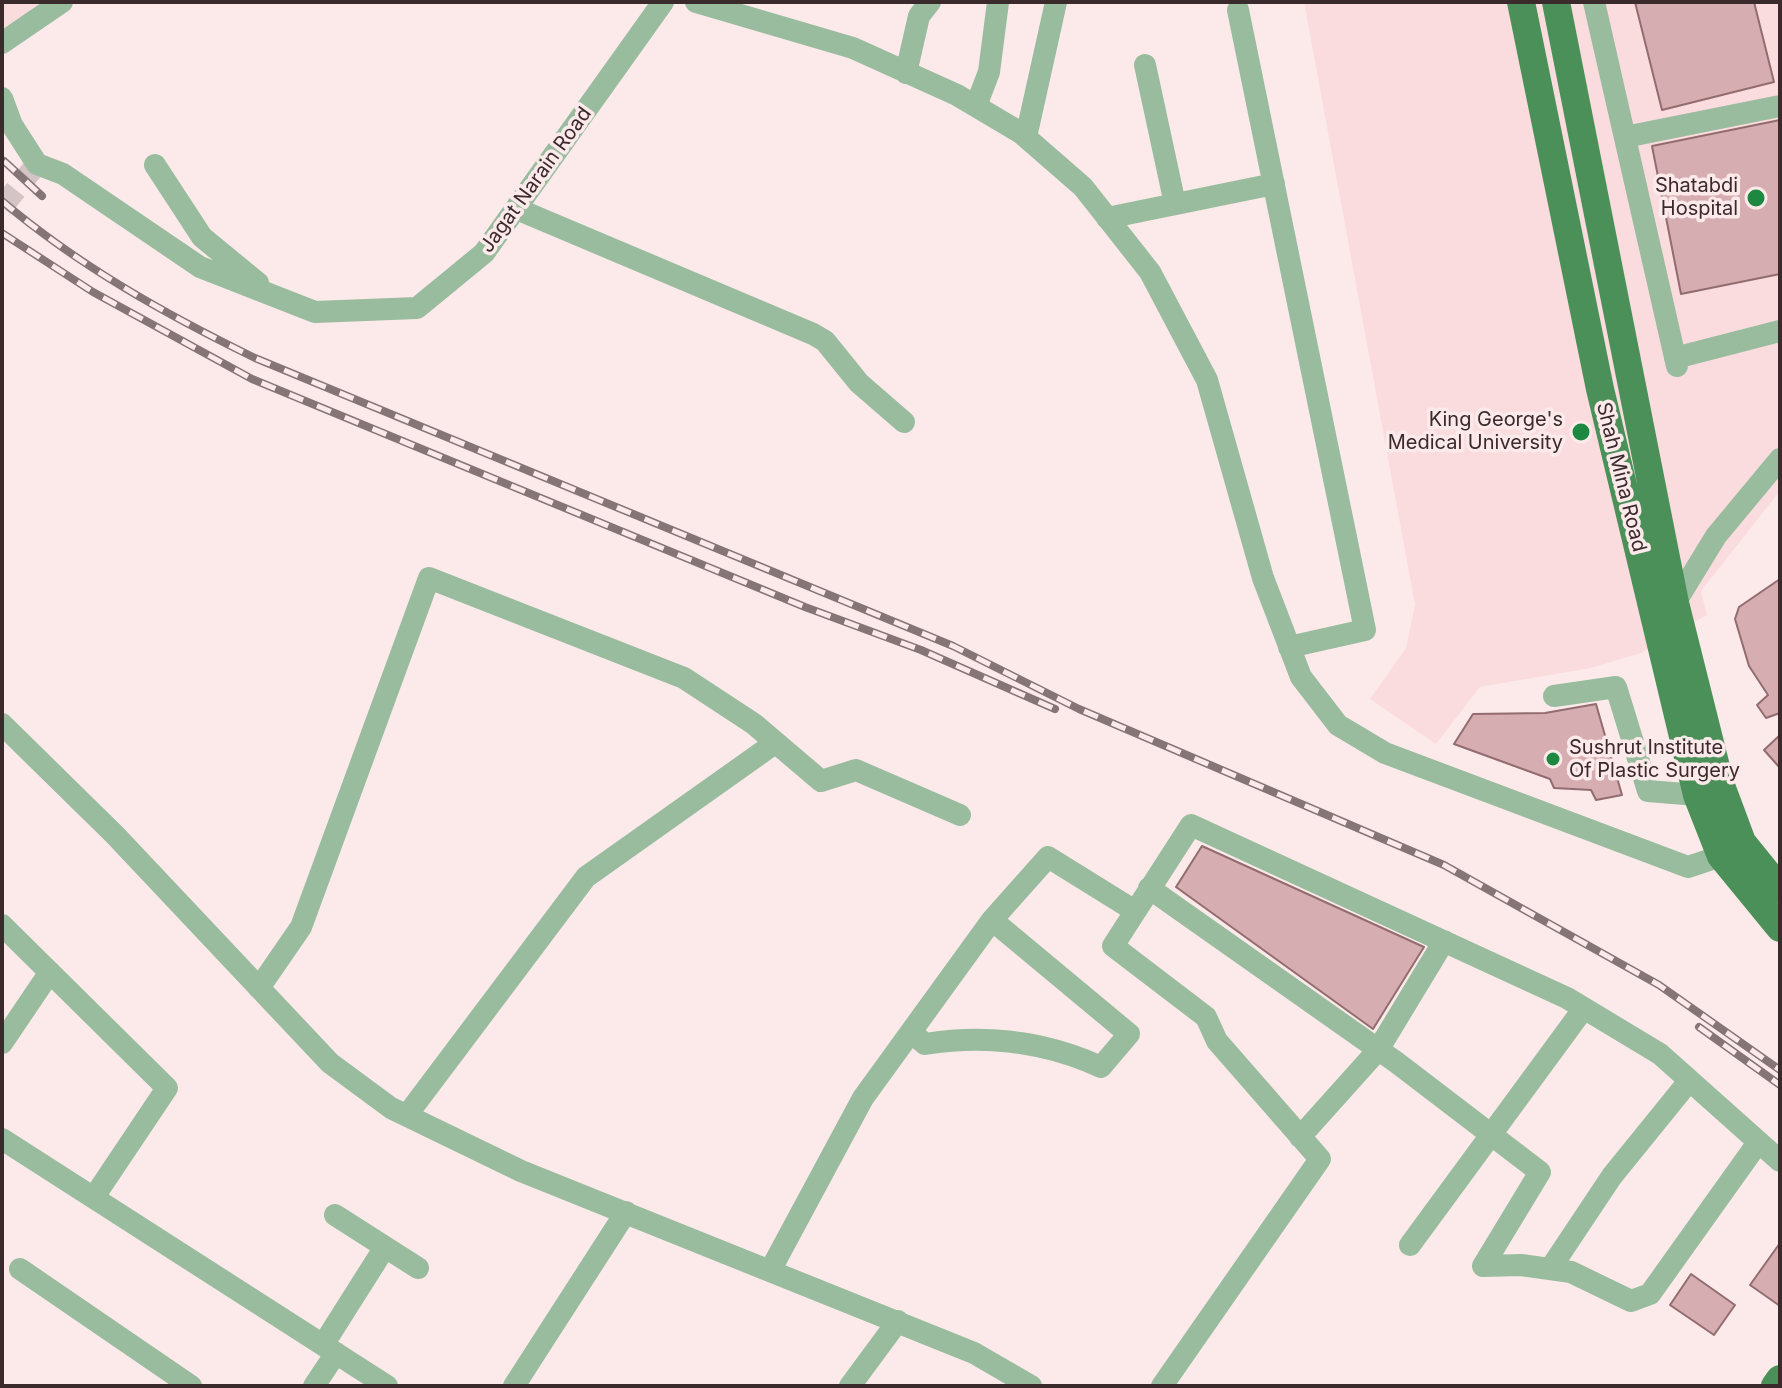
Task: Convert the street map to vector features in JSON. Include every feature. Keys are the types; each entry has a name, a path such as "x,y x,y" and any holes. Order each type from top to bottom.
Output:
{"main road":[{"path":"1522,7 1556,3"},
{"name":"Shah Mina Road","path":"1556,3 1612,273 1664,608 1697,795 1780,928"},
{"name":"Shah Mina Road","path":"1522,7 1600,389 1664,608 1720,783 1732,849 1780,889"},
{"path":"1579,279 1612,273"},
{"path":"1775,1386 1780,1379"}],"street":[{"path":"2,43 62,2"},
{"name":"Jagat Narain Road","path":"2,98 12,125 35,167 63,174 200,267 315,312 417,308 484,253 663,2"},
{"path":"696,2 853,48 976,106 1026,137 1083,187 1150,272 1207,380 1263,578 1289,647 1301,677 1338,725 1385,753 1688,867 1732,849"},
{"path":"906,73 919,16 930,2"},
{"path":"976,106 989,72 998,2"},
{"path":"1026,137 1056,2"},
{"path":"1594,2 1676,362 1780,331"},
{"path":"1238,10 1365,630 1289,647"},
{"path":"1145,65 1175,204"},
{"path":"1625,137 1780,106"},
{"path":"155,165 202,237 274,296"},
{"path":"1107,218 1274,184"},
{"path":"517,209 813,334 825,341 859,383 904,422"},
{"path":"1664,608 1716,536 1780,459"},
{"path":"259,988 301,927 429,578 684,678 754,724 821,781 856,770 960,815"},
{"path":"1554,696 1616,687 1648,791 1697,795"},
{"path":"2,724 115,835 330,1063 407,1115 521,1171 974,1353 1031,1386"},
{"path":"407,1115 586,877 775,743"},
{"path":"1162,1386 1320,1159 1217,1041 1206,1017 1113,946 1191,825 1584,1008 1660,1054 1757,1144 1780,1161"},
{"path":"771,1269 863,1098 992,920 1048,857 1135,911"},
{"path":"1149,888 1378,1050 1540,1172 1483,1266 1571,1272 1631,1301 1650,1294 1757,1144"},
{"path":"912,1033 925,1044 958,1038 1008,1039 1075,1056 1101,1067 1129,1034 992,920"},
{"path":"2,925 167,1088 94,1197"},
{"path":"1300,1137 1378,1050 1444,941"},
{"path":"2,1043 50,972"},
{"path":"1410,1245 1584,1008"},
{"path":"1550,1269 1612,1176 1689,1081"},
{"path":"2,1139 387,1386"},
{"path":"514,1386 626,1212"},
{"path":"335,1215 418,1268"},
{"path":"314,1386 329,1349 385,1247"},
{"path":"20,1269 191,1386"},
{"path":"850,1386 898,1321"}],"shaded area":[{"path":"2,2 45,2 2,29"},
{"name":"King George's Medical University","path":"1304,2 1780,2 1780,491 1701,591 1707,615 1641,653 1591,668 1480,687 1436,744 1370,699 1406,648 1415,605"}],"building":[{"path":"1635,2 1754,2 1774,82 1662,110"},
{"path":"1780,120 1780,274 1681,294 1652,146"},
{"path":"1780,579 1780,713 1766,718 1757,705 1768,695 1749,666 1735,619 1739,607"},
{"name":"Sushrut Institute Of Plastic Surgery","path":"1596,704 1622,795 1596,800 1591,790 1554,788 1550,779 1454,744 1473,714 1545,713"},
{"path":"1780,735 1780,768 1764,750"},
{"path":"1202,846 1424,947 1373,1029 1176,887"},
{"path":"1780,1243 1780,1306 1750,1285"},
{"path":"1691,1274 1735,1305 1714,1335 1670,1305"}],"tunnel":[{"path":"2,207 32,170"}],"railway":[{"path":"4,161 42,196"},
{"path":"2,201 92,268 188,324 255,358 953,646 1079,709 1444,865 1659,985 1780,1070"},
{"path":"2,233 93,292 252,379 805,607 921,650 1055,709"},
{"path":"1699,1027 1780,1085"}],"place":[{"name":"Shatabdi Hospital","path":"1756,198"},
{"name":"King George's Medical University","path":"1581,432"},
{"name":"Sushrut Institute Of Plastic Surgery","path":"1553,759"}]}
